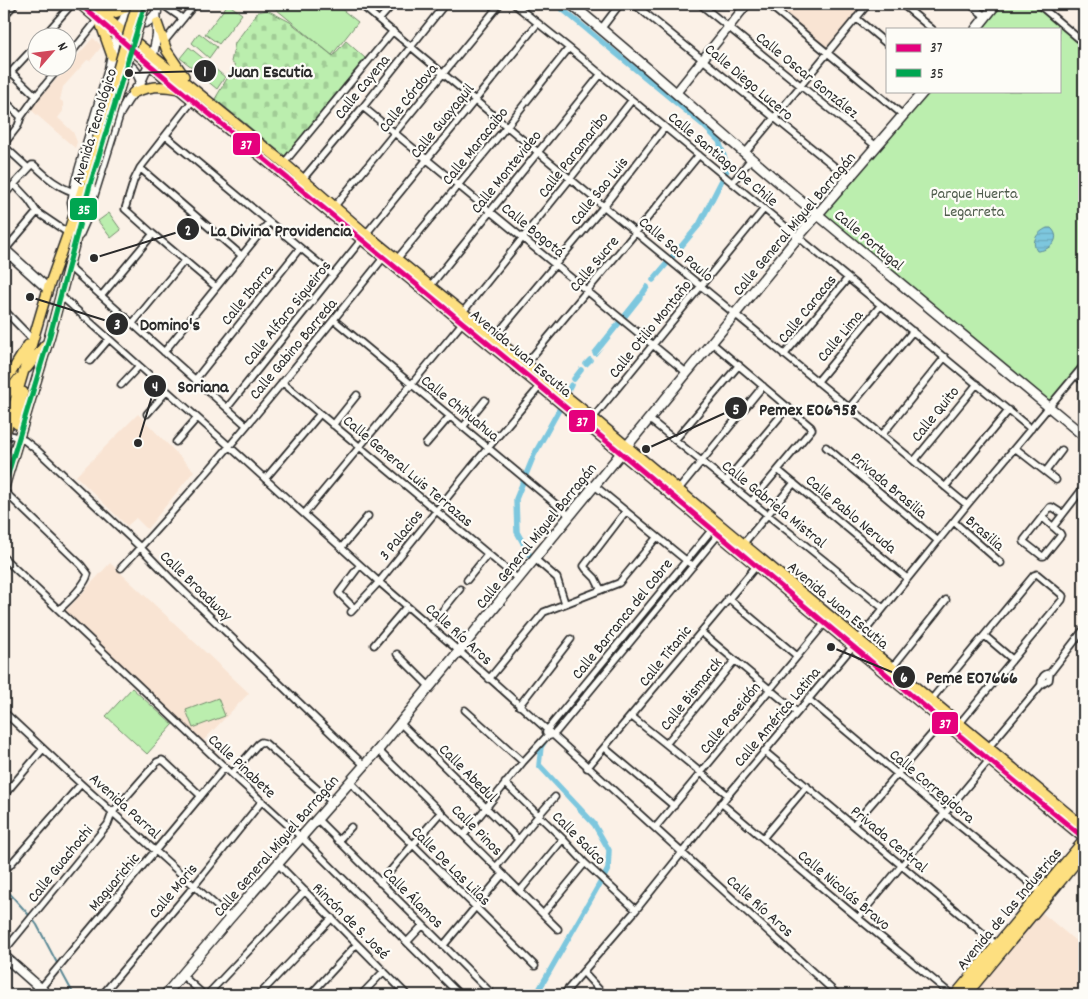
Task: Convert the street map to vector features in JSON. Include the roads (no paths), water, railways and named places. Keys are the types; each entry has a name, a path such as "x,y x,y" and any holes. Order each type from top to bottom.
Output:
{"main road":[{"name":"Avenida Juan Escutia","path":"80,4 153,55 284,164 300,182 364,236 398,259 431,285 463,317 494,338 526,364 543,383"},
{"name":"Avenida Juan Escutia","path":"89,4 100,18"},
{"name":"Avenida Tecnológico","path":"4,435 48,289 74,214 88,182 145,4"},
{"name":"Calle Portugal","path":"571,4 676,92 817,215 1084,436"},
{"path":"977,28 996,4"},
{"path":"111,60 100,18 116,14 131,5"},
{"name":"Avenida Tecnológico","path":"4,489 69,267 131,5"},
{"path":"158,23 167,51 193,89"},
{"name":"Avenida Juan Escutia","path":"118,32 150,65 334,207 384,257 463,317 551,389 928,703 960,723 989,754 1084,839"},
{"path":"132,92 150,86 181,89"},
{"name":"Calle General Miguel Barragán","path":"165,995 378,750 798,237 923,92"},
{"path":"4,249 48,289"},
{"path":"4,398 22,377 49,339"},
{"path":"4,381 33,340"},
{"path":"22,377 24,391 15,422 22,426"},
{"name":"Avenida Juan Escutia","path":"566,402 593,418 624,450 679,489 718,528 743,544 759,562 825,623 855,643"},
{"name":"Avenida Juan Escutia","path":"928,703 943,721 1084,827"},
{"name":"Avenida de las Industrias","path":"953,995 998,945 1012,934 1070,864 1084,839"},
{"name":"Avenida de las Industrias","path":"966,995 1041,892 1084,853"},
{"path":"4,956 44,992"}],"street":[{"path":"4,16 15,4"},
{"path":"51,28 72,4"},
{"path":"162,4 183,18"},
{"path":"164,42 195,4"},
{"name":"Calle Sao Paulo","path":"360,4 967,505"},
{"path":"379,20 393,4"},
{"name":"Calle Cayena","path":"300,182 445,4"},
{"name":"Calle Córdova","path":"334,207 500,4"},
{"name":"Calle Santiago De Chile","path":"514,4 570,48 1032,429"},
{"path":"601,28 620,4"},
{"name":"Calle Diego Lucero","path":"634,4 850,179"},
{"name":"Calle Oscar González","path":"700,4 876,146"},
{"path":"676,92 747,4"},
{"path":"768,4 904,116"},
{"path":"732,182 774,118 868,4"},
{"path":"902,4 931,28"},
{"path":"970,4 986,17"},
{"path":"1038,4 1084,43"},
{"path":"131,5 131,18 140,24 148,22 156,8"},
{"path":"74,214 73,192 118,32 131,5"},
{"path":"76,240 82,231 119,114 150,65 156,45 158,23 156,8"},
{"path":"78,45 100,18"},
{"path":"856,18 886,43"},
{"name":"Calle Guayaquil","path":"364,236 538,23"},
{"path":"284,164 392,31"},
{"name":"Calle Maracaibo","path":"398,259 570,48"},
{"path":"4,80 28,54"},
{"path":"111,60 130,65 137,72 141,82"},
{"path":"12,72 36,96"},
{"name":"Calle Montevideo","path":"431,285 601,74"},
{"path":"28,168 4,145 18,126 21,117 51,78"},
{"path":"4,100 21,117"},
{"path":"193,100 140,168 134,180 125,209 216,287"},
{"name":"Calle Paramaribo","path":"304,514 411,384 632,100"},
{"name":"Calle Bogotá","path":"363,106 687,373"},
{"name":"Calle Sao Luis","path":"494,338 604,206 665,127"},
{"path":"166,136 333,276"},
{"name":"Calle Sucre","path":"526,364 698,155"},
{"path":"4,196 30,165 33,165 53,182 73,192"},
{"path":"140,168 241,255"},
{"path":"14,184 37,212 68,233"},
{"name":"Calle Otilio Montaño","path":"593,418 764,209"},
{"path":"4,249 37,212"},
{"path":"164,352 269,222"},
{"path":"102,295 153,234"},
{"name":"Calle Alfaro Siqueiros","path":"227,408 364,236"},
{"name":"Calle Ibarra","path":"195,380 300,248"},
{"name":"Calle Gabino Barreda","path":"121,568 229,446 384,257"},
{"path":"132,324 184,261"},
{"path":"69,267 246,425"},
{"name":"Calle Caracas","path":"784,355 848,278"},
{"name":"Calle Río Aros","path":"61,296 682,852 838,995"},
{"name":"Calle Lima","path":"817,382 881,305"},
{"path":"4,310 33,340"},
{"name":"Calle Chihuahua","path":"334,320 570,516"},
{"path":"849,408 913,331"},
{"path":"90,362 109,339"},
{"path":"712,343 812,429 751,502"},
{"path":"882,435 945,357"},
{"path":"4,364 12,372"},
{"path":"675,440 738,365"},
{"name":"Calle América Latina","path":"564,994 636,910 721,803 1084,365"},
{"path":"121,386 139,366"},
{"path":"1076,375 1084,382"},
{"name":"Calle General Luis Terrazas","path":"282,382 518,579"},
{"name":"3 Palacios","path":"360,565 339,592 353,610 379,582 543,383"},
{"name":"Calle Quito","path":"914,461 977,384"},
{"path":"679,489 763,386"},
{"path":"147,414 167,391"},
{"path":"333,425 357,395"},
{"path":"464,427 485,400"},
{"path":"726,481 788,407"},
{"path":"945,487 1009,410"},
{"path":"265,479 320,414"},
{"path":"426,444 450,416"},
{"path":"176,442 197,418"},
{"name":"Calle Gabriela Mistral","path":"649,419 883,608"},
{"name":"Calle Broadway","path":"4,435 19,437 38,451 140,547 364,765"},
{"name":"Privada Brasilia","path":"826,448 938,542"},
{"path":"1015,448 1056,480"},
{"path":"1046,471 1062,450"},
{"name":"Calle Pablo Neruda","path":"778,470 907,578"},
{"path":"743,544 794,483"},
{"path":"595,486 693,566"},
{"path":"1053,527 1084,487"},
{"path":"4,489 88,574 81,587 59,610"},
{"path":"1042,517 1060,533 1060,536 1044,556 1041,556 1024,541 1042,517 1051,507 1063,514"},
{"path":"601,590 595,578 584,566 626,511"},
{"path":"341,548 368,516"},
{"name":"Brasilia","path":"954,522 1001,563"},
{"name":"Calle Barranca del Cobre","path":"548,734 600,666 686,560 718,528"},
{"name":"Calle Barranca del Cobre","path":"548,734 606,671 693,566 718,528"},
{"path":"489,679 542,614 620,582 657,537"},
{"path":"467,580 488,554"},
{"name":"Calle Pinabete","path":"4,558 301,837 460,995"},
{"path":"534,559 557,578 565,603"},
{"name":"Calle Titanic","path":"588,768 759,562"},
{"path":"928,703 1036,574 1063,596 1062,600 960,723"},
{"path":"430,626 460,589"},
{"path":"728,598 797,656"},
{"path":"889,671 946,600"},
{"path":"374,645 407,606"},
{"path":"637,620 644,625"},
{"name":"Calle Poseidón","path":"655,828 825,623"},
{"path":"858,918 944,814 1041,685 1042,677 1050,673 1084,629"},
{"path":"701,632 797,712"},
{"path":"984,636 1012,659"},
{"path":"519,706 572,639"},
{"path":"397,654 429,686"},
{"name":"Calle Bismarck","path":"666,744 735,660"},
{"path":"600,666 606,671"},
{"name":"Calle Corregidora","path":"808,699 944,814 1041,892"},
{"path":"465,710 522,762"},
{"name":"Avenida Parral","path":"4,713 230,918"},
{"path":"632,716 728,795"},
{"path":"853,825 943,721"},
{"name":"Calle Abedul","path":"400,723 519,840"},
{"path":"464,835 522,762 548,734"},
{"path":"232,774 258,744 263,742 269,745 332,802"},
{"path":"605,748 674,806"},
{"path":"4,795 43,749"},
{"name":"Calle Pinos","path":"378,750 558,929"},
{"name":"Privada Central","path":"764,751 998,945"},
{"name":"Calle Guachochi","path":"4,951 102,832 108,824 112,812 160,760 165,762 201,796"},
{"name":"Maguarichic","path":"44,992 225,767"},
{"name":"Calle De Las Lilas","path":"350,782 535,966"},
{"name":"Calle Saúco","path":"505,783 585,863 636,910"},
{"path":"9,866 81,784"},
{"path":"763,838 807,786"},
{"path":"496,867 555,797"},
{"name":"Calle Moris","path":"102,995 194,886 262,801"},
{"name":"Calle Nicolás Bravo","path":"721,803 953,995"},
{"path":"380,883 441,812"},
{"name":"Calle Álamos","path":"317,819 492,995"},
{"path":"338,841 351,827"},
{"path":"520,891 563,839"},
{"path":"543,914 585,863"},
{"name":"Rincón de S. José","path":"278,864 408,995"},
{"path":"443,946 503,874"},
{"path":"182,975 205,995 305,891"},
{"path":"259,995 332,918"},
{"path":"407,942 423,925"},
{"path":"310,995 357,944"},
{"path":"361,995 384,971"},
{"path":"583,972 604,995"}],"water":[{"path":"1047,228 1051,228 1054,232 1055,240 1050,247 1037,251 1034,244 1036,237"}],"waterway":[{"path":"556,4 703,125 719,141 728,168 726,172"},
{"path":"653,280 699,225 722,180"},
{"path":"643,293 647,287"},
{"path":"625,316 640,297"},
{"path":"595,353 619,323"},
{"path":"586,364 590,360"},
{"path":"574,379 581,370"},
{"path":"568,391 571,385"},
{"path":"529,554 517,532 516,499 534,455 560,408"},
{"path":"551,733 595,676"},
{"path":"546,739 541,747 539,765 594,824 609,850 608,869 605,875"},
{"path":"536,995 600,883"},
{"path":"4,887 28,914"},
{"path":"34,921 57,963"},
{"path":"61,971 74,995"}],"place":[{"name":"Juan Escutia","path":"129,73"},
{"name":"La Divina Providencia","path":"94,258"},
{"name":"Domino's","path":"30,297"},
{"name":"Soriana","path":"138,443"},
{"name":"Pemex E06958","path":"646,449"},
{"name":"Peme E07666","path":"831,647"}],"park label":[{"name":"Parque Huerta Legarreta","path":"974,201"}]}
